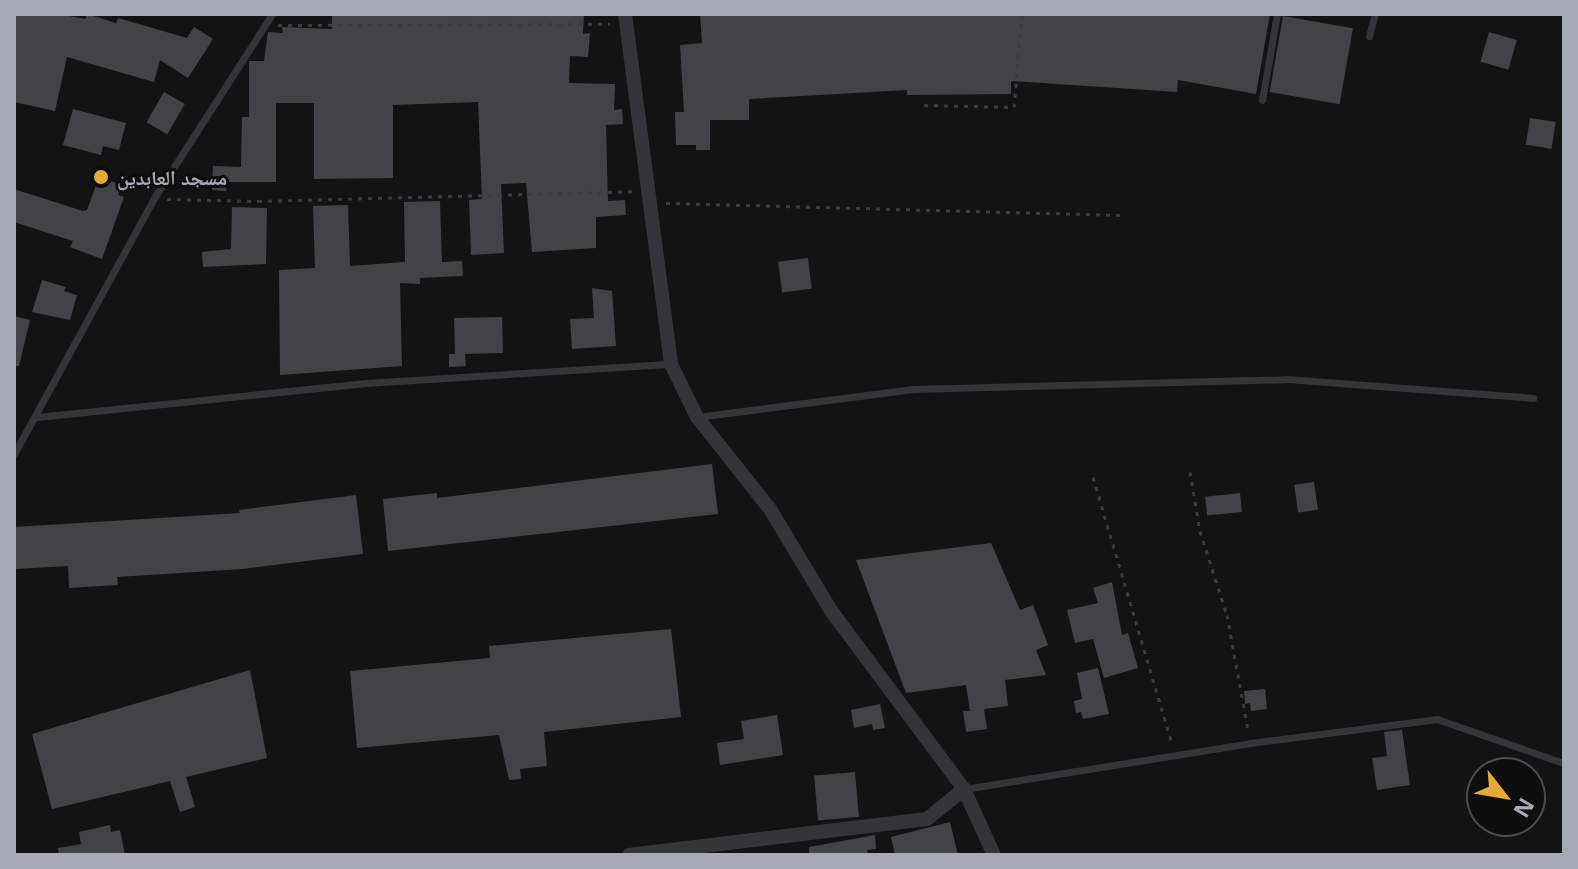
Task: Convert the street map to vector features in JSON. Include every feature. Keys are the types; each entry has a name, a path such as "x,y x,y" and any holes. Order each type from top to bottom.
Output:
{"street":[{"path":"625,19 671,364 697,417 770,509 832,612 964,789 994,855"},
{"path":"629,855 706,850 927,819 964,789"}],"lane":[{"path":"14,454 37,417 154,198 272,14"},
{"path":"1262,100 1277,14"},
{"path":"1369,36 1375,14"},
{"path":"37,417 366,383 671,364"},
{"path":"697,417 913,389 1287,379 1533,398"},
{"path":"964,789 1250,743 1437,719 1563,763"}],"path":[{"path":"924,105 1014,107 1022,14"},
{"path":"266,25 625,19"},
{"path":"154,198 258,201 650,191 663,203 1122,215"},
{"path":"1190,472 1200,531 1230,629 1250,743"},
{"path":"1093,477 1175,755"}],"building":[{"path":"14,14 59,14 85,19 87,14 116,23 118,18 187,38 194,27 213,39 188,78 160,60 154,82 67,57 55,111 14,102"},
{"path":"332,14 584,14 583,34 590,33 588,57 570,56 569,83 615,84 614,110 622,109 623,124 606,125 608,201 625,200 626,215 596,217 596,248 532,252 526,183 501,184 504,253 471,255 469,200 482,199 478,102 393,105 393,178 314,179 314,103 276,103 276,182 227,182 226,191 212,190 213,166 241,167 242,117 249,117 249,61 264,61 268,32 283,33 282,27 332,29"},
{"path":"700,14 1270,14 1256,94 1178,80 1177,92 1011,81 1011,94 907,95 907,90 749,99 749,120 710,120 710,150 696,150 696,145 676,145 675,112 684,112 680,45 702,43"},
{"path":"1283,16 1353,28 1340,104 1270,92"},
{"path":"1489,32 1517,40 1508,70 1480,62"},
{"path":"164,92 185,104 167,134 146,122"},
{"path":"73,109 126,123 119,150 103,146 101,155 63,145"},
{"path":"1530,118 1556,122 1551,149 1526,145"},
{"path":"99,177 122,185 118,195 124,197 102,259 70,247 73,241 14,222 14,189 83,211 87,210"},
{"path":"440,201 442,262 462,261 463,276 420,278 420,284 400,283 402,366 280,375 279,270 315,268 313,206 348,205 350,266 405,262 404,202"},
{"path":"232,207 267,208 266,264 203,267 202,252 231,249"},
{"path":"808,258 812,289 782,292 778,262"},
{"path":"42,280 66,287 64,291 77,295 70,320 32,312"},
{"path":"592,288 612,291 616,346 572,349 570,319 594,318"},
{"path":"14,316 30,320 19,366 14,366"},
{"path":"502,317 503,353 465,354 466,366 449,367 449,354 455,354 454,318"},
{"path":"712,464 718,514 388,551 383,499 437,493 437,498"},
{"path":"1314,482 1318,510 1298,513 1294,485"},
{"path":"1240,493 1242,512 1207,516 1205,497"},
{"path":"356,495 363,554 242,569 117,577 118,585 69,588 68,566 16,569 14,527 240,513 239,510"},
{"path":"991,543 1020,610 1033,605 1048,645 1036,650 1046,675 1005,680 1008,706 984,709 987,729 966,732 963,711 970,711 966,685 906,693 856,560"},
{"path":"1112,582 1122,635 1128,633 1138,668 1104,678 1093,639 1075,643 1067,610 1098,603 1093,588"},
{"path":"671,629 681,717 544,732 547,766 520,769 521,779 509,780 499,735 357,748 350,671 490,658 489,646"},
{"path":"1098,668 1109,714 1083,719 1081,712 1076,713 1074,701 1082,699 1077,673"},
{"path":"250,670 267,758 186,777 195,807 180,812 170,781 52,809 32,734"},
{"path":"1265,689 1267,709 1251,711 1250,703 1245,704 1244,691"},
{"path":"880,704 885,728 873,730 872,724 854,728 851,710"},
{"path":"777,715 783,755 720,765 717,743 744,739 741,721"},
{"path":"1402,730 1410,785 1377,790 1372,758 1387,756 1384,732"},
{"path":"855,772 859,817 818,820 814,776"},
{"path":"950,822 958,855 895,855 891,837"},
{"path":"110,825 111,832 120,830 125,855 59,855 58,848 81,844 79,832"},
{"path":"875,835 876,849 867,850 868,855 809,855 809,847"}],"place":[{"name":"مسجد العابدين","path":"101,177"}]}
